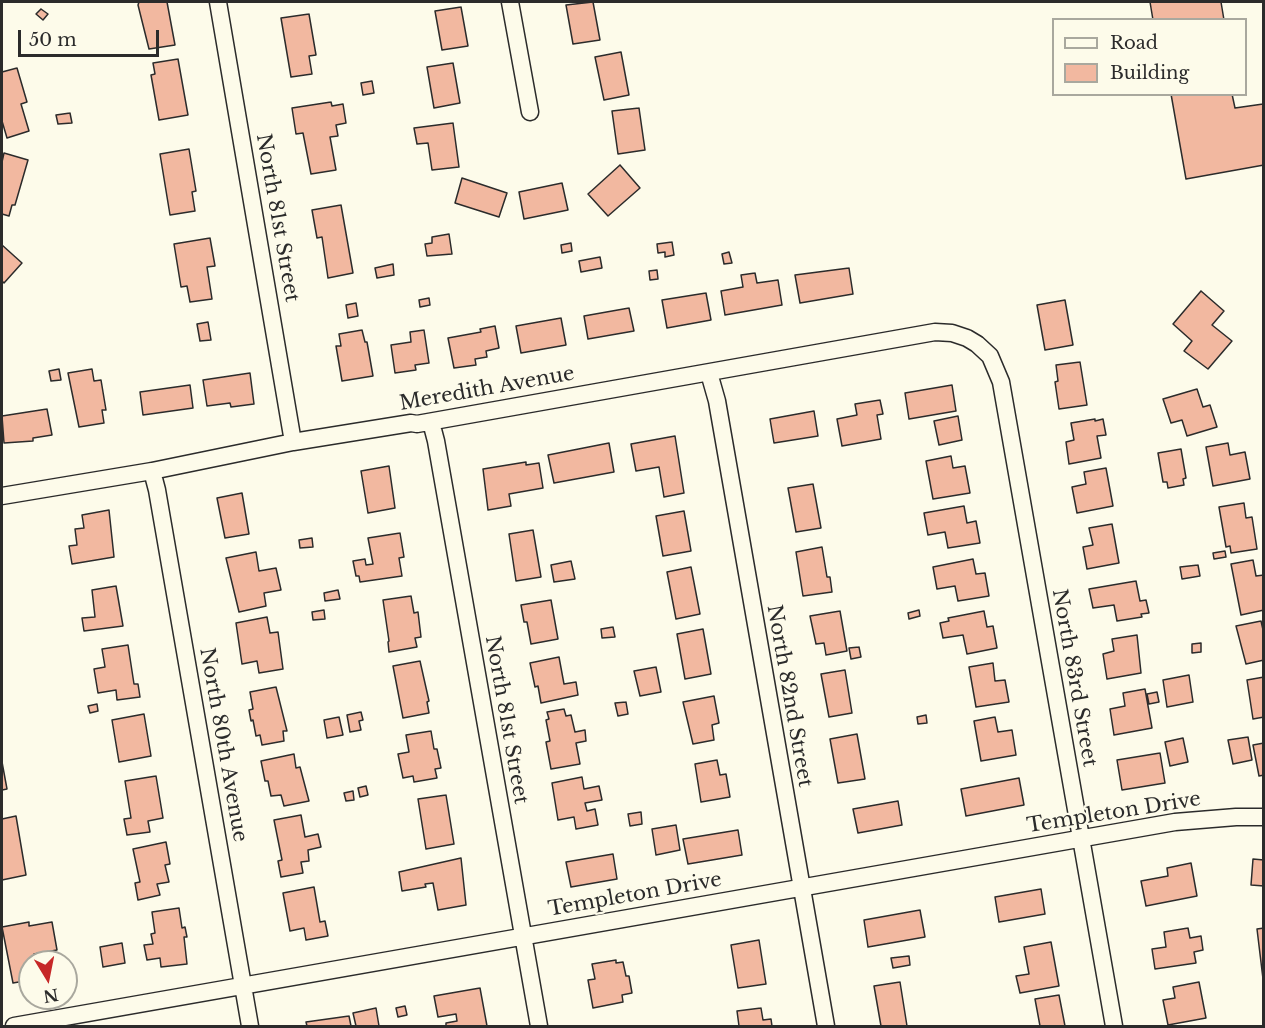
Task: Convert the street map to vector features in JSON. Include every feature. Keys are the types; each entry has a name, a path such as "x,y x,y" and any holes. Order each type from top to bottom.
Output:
{"street":[{"name":"North 81st Street","path":"218,2 290,413 293,442"},
{"path":"510,2 530,112"},
{"name":"Meredith Avenue","path":"2,496 152,471 293,442 431,422 935,332 952,333 977,344"},
{"name":"North 83rd Street","path":"977,344 990,356 1001,382 1114,1026"},
{"name":"North 82nd Street","path":"710,373 717,401 826,1026"},
{"name":"North 81st Street","path":"431,422 539,1026"},
{"name":"North 80th Avenue","path":"152,471 250,1026"},
{"name":"Templeton Drive","path":"14,1026 1175,822 1263,817"}],"building":[{"path":"139,2 167,2 175,45 149,49"},
{"path":"593,2 600,40 573,44 566,5"},
{"path":"1150,2 1221,2 1224,18 1153,18"},
{"path":"461,7 468,46 442,50 435,11"},
{"path":"41,9 48,14 43,20 36,14"},
{"path":"309,14 316,55 309,56 312,74 291,77 281,18"},
{"path":"621,52 629,95 604,100 595,57"},
{"path":"178,59 188,115 159,120 151,75 155,74 153,63"},
{"path":"453,63 460,103 434,108 427,67"},
{"path":"17,68 27,102 21,104 29,131 7,138 2,121 2,72"},
{"path":"372,81 374,93 363,95 361,83"},
{"path":"1171,96 1232,96 1235,108 1263,104 1264,99 1264,165 1186,179"},
{"path":"331,102 332,106 343,104 346,123 336,125 338,136 330,137 336,170 311,174 303,133 296,134 292,108"},
{"path":"639,108 645,150 618,154 612,111"},
{"path":"70,113 72,123 58,124 56,115"},
{"path":"453,123 459,167 432,170 428,143 417,144 414,128"},
{"path":"189,149 196,191 192,192 195,211 170,215 160,154"},
{"path":"4,153 28,160 15,205 12,205 9,216 2,214"},
{"path":"620,165 640,188 608,216 588,194"},
{"path":"462,178 507,193 499,217 455,203"},
{"path":"562,183 568,210 524,219 519,192"},
{"path":"341,205 353,273 328,278 322,237 317,238 312,210"},
{"path":"449,234 452,254 427,256 425,244 432,243 432,237"},
{"path":"210,238 215,266 207,267 212,299 190,302 187,286 181,287 174,244"},
{"path":"672,242 674,255 665,257 665,252 658,253 657,244"},
{"path":"571,243 572,251 562,253 561,245"},
{"path":"2,245 22,263 4,283 2,281"},
{"path":"729,252 732,263 724,264 722,254"},
{"path":"600,257 602,268 581,272 579,261"},
{"path":"393,264 394,275 377,278 375,268"},
{"path":"849,268 853,294 800,303 795,275"},
{"path":"657,270 658,279 650,280 649,271"},
{"path":"755,273 757,283 778,280 782,305 725,315 721,291 743,287 741,275"},
{"path":"1201,291 1224,311 1212,325 1232,341 1208,369 1184,351 1192,341 1173,324"},
{"path":"706,293 711,320 667,328 662,300"},
{"path":"429,298 430,305 420,307 419,300"},
{"path":"1065,300 1073,345 1045,350 1037,305"},
{"path":"356,303 358,316 348,318 346,305"},
{"path":"629,308 634,331 588,339 584,316"},
{"path":"561,318 566,345 521,353 516,326"},
{"path":"208,322 211,340 200,341 197,324"},
{"path":"495,326 499,348 486,351 487,357 475,359 476,365 454,368 448,338 481,332 480,329"},
{"path":"362,330 365,342 367,342 373,376 342,381 336,346 341,346 339,334"},
{"path":"424,330 429,363 415,365 416,370 395,373 391,345 411,342 410,332"},
{"path":"1080,362 1087,405 1059,409 1055,382 1058,381 1056,365"},
{"path":"59,369 61,380 51,381 49,371"},
{"path":"92,369 94,381 101,380 106,410 102,410 104,423 79,427 68,373"},
{"path":"250,373 254,404 231,407 230,403 207,406 203,380"},
{"path":"190,385 193,408 143,415 140,392"},
{"path":"952,385 956,411 909,419 905,393"},
{"path":"1197,389 1203,407 1210,405 1217,427 1187,436 1182,420 1171,423 1163,399"},
{"path":"880,400 883,414 877,415 881,439 842,446 837,419 857,415 855,404"},
{"path":"47,409 52,435 33,438 33,441 4,443 2,416"},
{"path":"814,411 818,436 774,443 770,419"},
{"path":"958,416 962,440 939,445 934,421"},
{"path":"1095,419 1095,421 1103,419 1106,435 1097,436 1101,458 1069,464 1066,442 1074,440 1071,423"},
{"path":"675,436 684,493 664,497 659,467 636,471 631,444"},
{"path":"609,443 614,472 554,483 548,455"},
{"path":"1228,443 1230,455 1245,452 1250,479 1213,486 1206,447"},
{"path":"1181,449 1186,478 1183,479 1184,485 1168,488 1167,482 1163,482 1158,453"},
{"path":"951,456 953,468 965,466 970,493 933,499 926,461"},
{"path":"526,462 526,465 539,463 543,488 509,494 511,506 488,510 483,469"},
{"path":"389,466 395,508 368,513 361,471"},
{"path":"1106,468 1113,506 1077,513 1072,487 1086,484 1084,472"},
{"path":"813,484 821,528 796,532 788,488"},
{"path":"242,493 249,534 225,538 217,498"},
{"path":"1244,503 1246,518 1252,517 1257,549 1231,553 1230,546 1226,547 1219,507"},
{"path":"964,506 967,523 976,521 980,543 948,548 945,532 928,535 924,513"},
{"path":"109,510 114,557 72,564 69,546 77,545 75,529 84,528 82,515"},
{"path":"684,511 691,551 663,556 656,516"},
{"path":"1112,524 1119,563 1087,569 1083,547 1093,545 1089,528"},
{"path":"533,530 541,577 516,581 509,534"},
{"path":"400,533 404,557 399,558 402,576 360,582 359,576 356,576 353,561 365,559 366,565 373,564 368,538"},
{"path":"312,538 313,547 300,548 299,540"},
{"path":"822,547 832,592 803,596 796,552"},
{"path":"1225,551 1226,557 1214,559 1213,553"},
{"path":"256,552 259,571 276,568 281,590 264,593 266,606 239,612 226,558"},
{"path":"973,559 976,574 985,573 989,596 958,601 955,586 937,589 933,567"},
{"path":"1253,560 1256,576 1264,575 1264,610 1241,615 1231,564"},
{"path":"571,561 575,579 554,582 551,565"},
{"path":"1198,565 1200,576 1182,579 1180,567"},
{"path":"691,567 700,614 676,619 667,572"},
{"path":"1136,581 1140,601 1146,600 1149,613 1141,614 1142,617 1117,621 1114,605 1093,608 1089,589"},
{"path":"116,586 123,626 84,631 82,618 95,617 92,590"},
{"path":"338,590 340,599 325,601 324,593"},
{"path":"411,596 414,613 418,612 421,637 415,638 417,647 389,652 383,600"},
{"path":"551,600 558,639 531,644 521,605"},
{"path":"324,610 325,619 313,620 312,612"},
{"path":"919,610 920,616 909,619 908,613"},
{"path":"840,611 847,651 826,655 824,643 816,644 810,616"},
{"path":"984,611 987,627 993,626 997,648 967,654 963,635 943,638 940,623 949,621 948,618"},
{"path":"267,617 270,633 278,632 283,669 259,673 257,661 242,664 236,623"},
{"path":"1261,621 1264,634 1264,660 1246,664 1236,626"},
{"path":"613,627 615,637 602,638 601,629"},
{"path":"703,629 711,674 685,679 677,634"},
{"path":"1137,635 1141,673 1107,679 1103,654 1114,651 1112,639"},
{"path":"1201,643 1201,652 1192,653 1192,644"},
{"path":"128,645 134,684 138,684 140,697 117,700 116,690 98,693 94,669 105,667 102,649"},
{"path":"859,647 861,657 851,659 849,648"},
{"path":"559,657 564,684 576,682 578,695 541,703 530,663"},
{"path":"420,661 429,701 427,702 429,713 403,718 393,666"},
{"path":"993,663 995,681 1005,680 1009,702 976,707 969,667"},
{"path":"656,667 661,692 640,696 634,671"},
{"path":"845,670 852,713 829,717 821,674"},
{"path":"1189,675 1193,702 1167,707 1163,680"},
{"path":"1264,677 1264,717 1253,719 1247,680"},
{"path":"276,687 287,731 283,731 284,741 262,745 260,735 256,736 253,720 251,721 249,710 253,709 250,692"},
{"path":"1145,689 1152,728 1114,735 1110,709 1125,706 1123,693"},
{"path":"1157,692 1159,702 1149,704 1147,694"},
{"path":"714,696 719,723 712,725 714,740 693,744 683,702"},
{"path":"626,702 628,714 618,716 615,703"},
{"path":"97,704 98,711 90,713 88,706"},
{"path":"564,709 566,716 571,715 575,732 585,730 586,741 576,743 580,764 551,769 546,742 550,741 546,720 549,719 547,712"},
{"path":"361,712 363,720 359,721 361,730 350,732 347,715"},
{"path":"144,714 151,756 119,762 112,720"},
{"path":"926,715 927,723 918,724 917,717"},
{"path":"339,717 343,735 327,738 324,720"},
{"path":"995,717 998,732 1012,730 1016,755 981,761 974,721"},
{"path":"431,731 434,749 437,749 441,768 435,769 437,778 414,782 413,776 403,778 398,754 409,752 406,735"},
{"path":"857,734 865,779 838,783 830,739"},
{"path":"1248,737 1252,760 1233,764 1228,740"},
{"path":"1183,738 1188,762 1170,766 1165,742"},
{"path":"1264,743 1264,775 1259,776 1253,745"},
{"path":"1160,753 1165,783 1122,790 1117,760"},
{"path":"294,754 296,768 300,767 309,801 284,806 281,795 271,796 261,761"},
{"path":"717,760 720,775 726,774 730,797 701,802 695,764"},
{"path":"2,762 7,789 2,790"},
{"path":"156,776 163,818 148,821 150,832 127,835 124,819 131,818 125,781"},
{"path":"582,777 584,789 599,786 602,800 585,803 587,811 595,809 598,825 576,829 574,817 558,820 552,783"},
{"path":"1019,778 1024,805 966,816 961,789"},
{"path":"366,786 368,795 360,797 358,788"},
{"path":"353,791 354,800 346,801 344,793"},
{"path":"446,795 454,844 426,849 418,799"},
{"path":"898,801 902,825 858,833 853,809"},
{"path":"641,812 642,824 630,826 628,814"},
{"path":"301,815 305,837 318,834 321,847 308,850 309,861 301,862 303,873 281,877 278,861 282,860 274,820"},
{"path":"16,816 26,875 2,880 2,819"},
{"path":"676,825 680,850 656,855 652,829"},
{"path":"738,830 742,855 688,864 683,839"},
{"path":"166,842 170,864 165,865 169,882 157,884 160,895 138,900 135,883 140,882 133,849"},
{"path":"613,854 617,879 571,887 566,862"},
{"path":"461,858 466,905 438,910 433,883 425,884 426,887 402,891 399,872"},
{"path":"1253,859 1264,860 1264,886 1251,885"},
{"path":"1191,863 1197,896 1146,906 1141,881 1168,876 1167,868"},
{"path":"314,887 320,922 325,921 328,936 306,940 304,928 290,931 283,893"},
{"path":"1041,889 1045,914 999,922 995,897"},
{"path":"179,908 182,928 185,927 187,937 184,937 187,964 161,967 160,958 147,960 144,945 153,944 151,934 155,933 152,912"},
{"path":"920,910 925,937 868,947 864,920"},
{"path":"29,922 29,926 52,922 57,950 18,950 18,982 13,983 2,927"},
{"path":"1188,928 1190,938 1201,936 1203,950 1194,952 1196,963 1155,969 1152,949 1166,947 1164,932"},
{"path":"1264,928 1264,979 1263,979 1257,929"},
{"path":"759,940 766,984 738,988 731,945"},
{"path":"1051,942 1059,986 1020,993 1016,976 1029,974 1024,947"},
{"path":"122,943 125,963 103,967 100,947"},
{"path":"909,956 910,965 893,968 891,958"},
{"path":"616,960 616,963 623,962 626,976 629,976 632,993 622,995 623,1002 593,1008 588,980 595,979 592,964"},
{"path":"900,982 907,1026 881,1026 874,986"},
{"path":"1199,982 1206,1018 1168,1025 1163,1000 1175,998 1173,987"},
{"path":"480,988 487,1026 446,1026 446,1023 457,1021 456,1014 438,1017 434,996"},
{"path":"1059,995 1065,1026 1040,1026 1035,999"},
{"path":"405,1006 407,1015 398,1017 396,1008"},
{"path":"376,1008 379,1026 356,1026 353,1013"},
{"path":"761,1008 763,1020 771,1019 772,1026 739,1026 737,1011"},
{"path":"349,1016 351,1026 307,1026 306,1022"}]}
